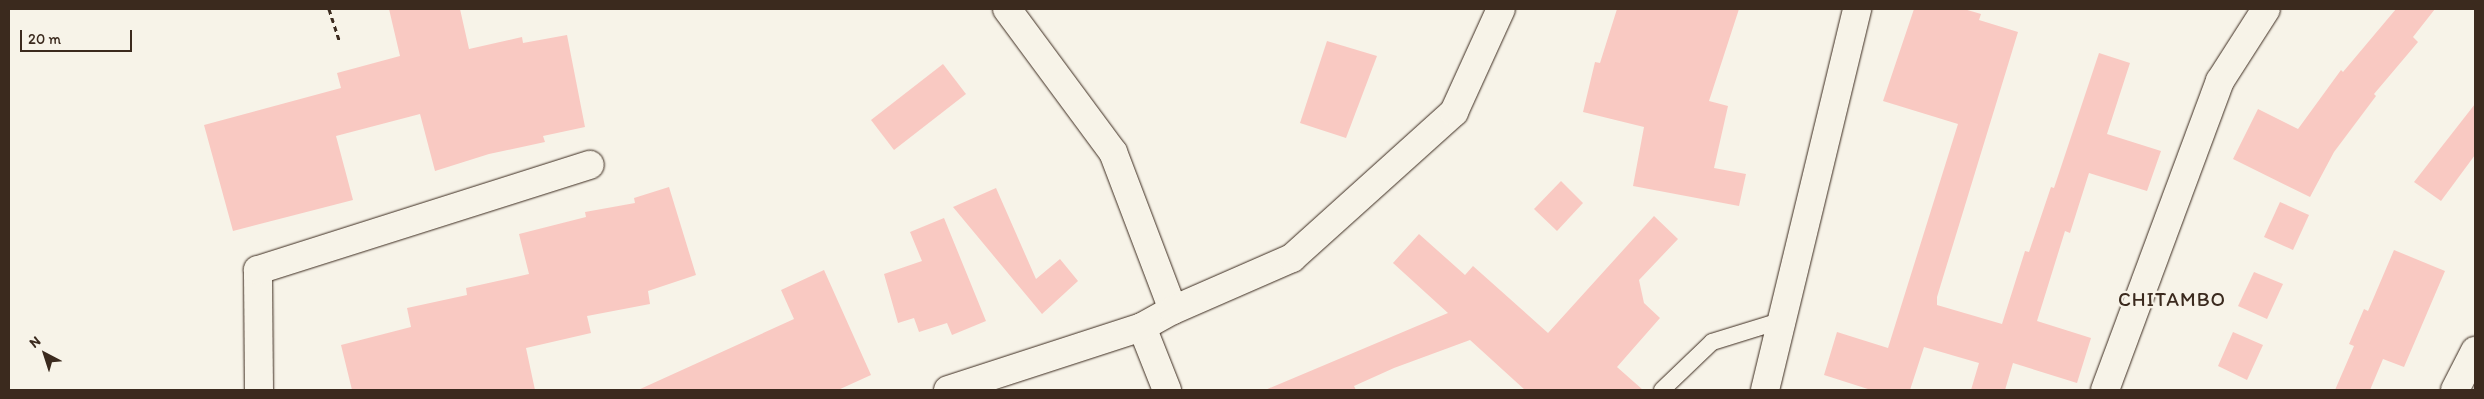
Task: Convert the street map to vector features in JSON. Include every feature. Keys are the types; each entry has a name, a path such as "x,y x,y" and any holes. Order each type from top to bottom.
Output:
{"street":[{"path":"1007,9 1113,152 1173,310"},
{"path":"948,390 1142,327 1173,310 1292,258 1454,112 1502,9"},
{"path":"1765,390 1857,9"},
{"path":"2106,390 2220,81 2266,9"},
{"path":"259,390 258,270 590,165"},
{"path":"1142,327 1167,390"},
{"path":"2455,390 2475,350"}],"lane":[{"path":"1662,390 1712,342 1783,320"}],"path":[{"path":"328,9 340,42"}],"building":[{"path":"389,9 460,9 469,49 522,37 523,43 567,35 585,127 543,136 545,142 489,154 435,171 420,114 336,136 353,200 233,231 204,125 341,88 337,73 400,56"},
{"path":"1617,9 1739,9 1709,101 1728,106 1714,168 1746,174 1739,206 1633,186 1644,127 1583,112 1595,62 1600,63"},
{"path":"1914,9 1964,9 1981,14 1979,20 2018,32 1937,297 1937,305 2002,324 2025,251 2029,252 2051,187 2054,188 2099,53 2130,63 2107,134 2161,151 2147,191 2089,173 2070,233 2065,231 2037,321 2091,338 2077,383 2013,363 2005,390 1971,390 1979,363 1924,347 1910,390 1871,390 1824,375 1837,332 1888,348 1958,124 1883,101"},
{"path":"2396,9 2435,9 2413,37 2418,42 2374,94 2376,96 2334,152 2310,197 2233,159 2258,109 2298,129 2341,70 2343,72"},
{"path":"1327,41 1377,56 1346,138 1300,123"},
{"path":"943,64 966,94 894,150 871,120"},
{"path":"2475,104 2475,155 2441,201 2414,182"},
{"path":"1561,181 1583,203 1557,231 1534,209"},
{"path":"669,187 696,275 648,291 650,304 587,316 591,333 526,348 535,390 352,390 341,345 411,327 407,308 467,295 466,288 529,274 519,234 586,217 585,212 635,203 634,198"},
{"path":"996,188 1036,279 1060,259 1078,281 1042,314 953,207"},
{"path":"2280,202 2309,215 2293,250 2264,237"},
{"path":"1654,216 1678,239 1639,280 1644,303 1660,318 1617,367 1643,390 1525,390 1470,340 1394,368 1354,386 1356,390 1265,390 1448,313 1393,263 1419,234 1465,275 1473,266 1548,333"},
{"path":"944,218 986,321 952,335 947,323 919,332 914,318 898,323 884,274 922,261 910,232"},
{"path":"2394,250 2445,271 2404,367 2383,359 2370,390 2335,390 2354,346 2349,344 2364,309 2368,311"},
{"path":"824,270 871,375 838,390 638,390 794,319 781,290"},
{"path":"2254,272 2283,284 2267,319 2238,306"},
{"path":"2233,332 2263,345 2247,380 2218,366"}],"district":[{"name":"CHITAMBO","path":"2172,299"}]}
